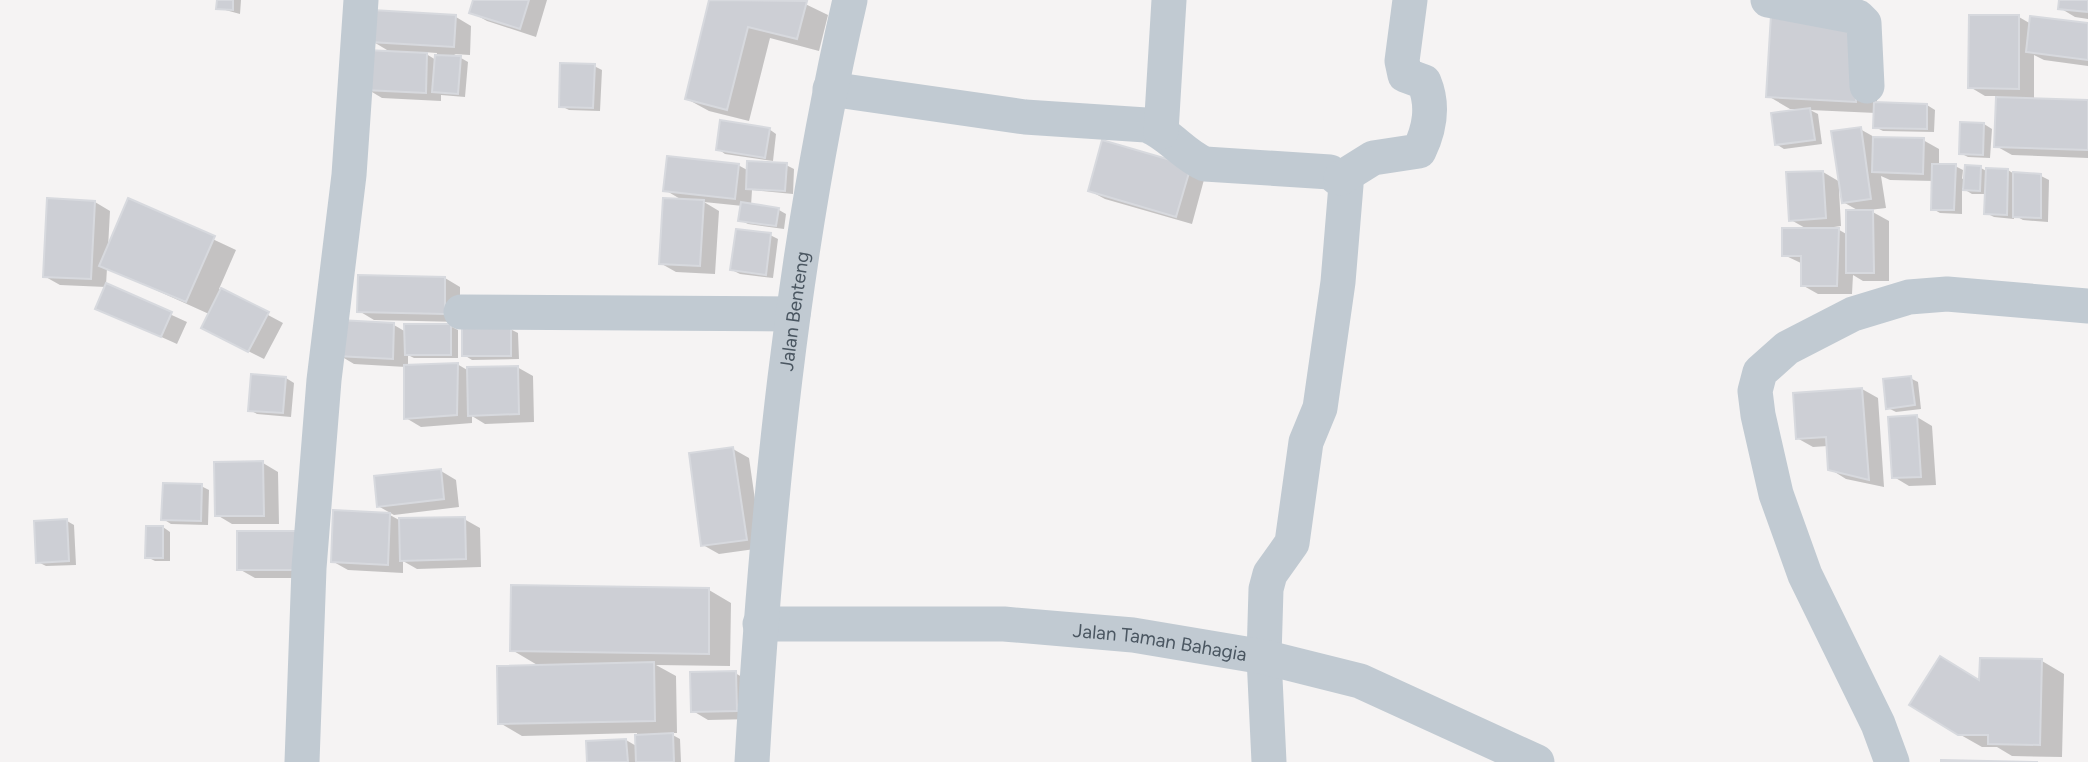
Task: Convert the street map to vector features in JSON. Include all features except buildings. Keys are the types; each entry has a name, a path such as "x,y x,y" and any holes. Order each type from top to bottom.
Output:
{"street":[{"path":"302,762 309,568 324,380 349,175 361,0"},
{"name":"Jalan Benteng","path":"752,762 760,624 778,423 830,89 850,0"},
{"path":"1161,132 1169,0"},
{"path":"1341,178 1373,158 1419,152 1424,141 1431,117 1429,94 1424,82 1405,75 1402,61 1410,0"},
{"path":"1768,0 1858,17 1864,23 1867,86"},
{"path":"830,89 1025,117 1146,124 1161,132 1183,152 1205,164 1330,172 1341,178 1348,191 1330,350 1320,408 1306,442 1292,543 1270,573 1266,589 1264,657 1269,762"},
{"path":"1892,762 1878,724 1805,575 1776,494 1755,391 1760,372 1787,348 1853,314 1909,298 1947,294 2088,306"},
{"path":"461,312 793,314"},
{"name":"Jalan Taman Bahagia","path":"760,624 1004,624 1133,635 1264,657 1360,681 1537,762"}]}
